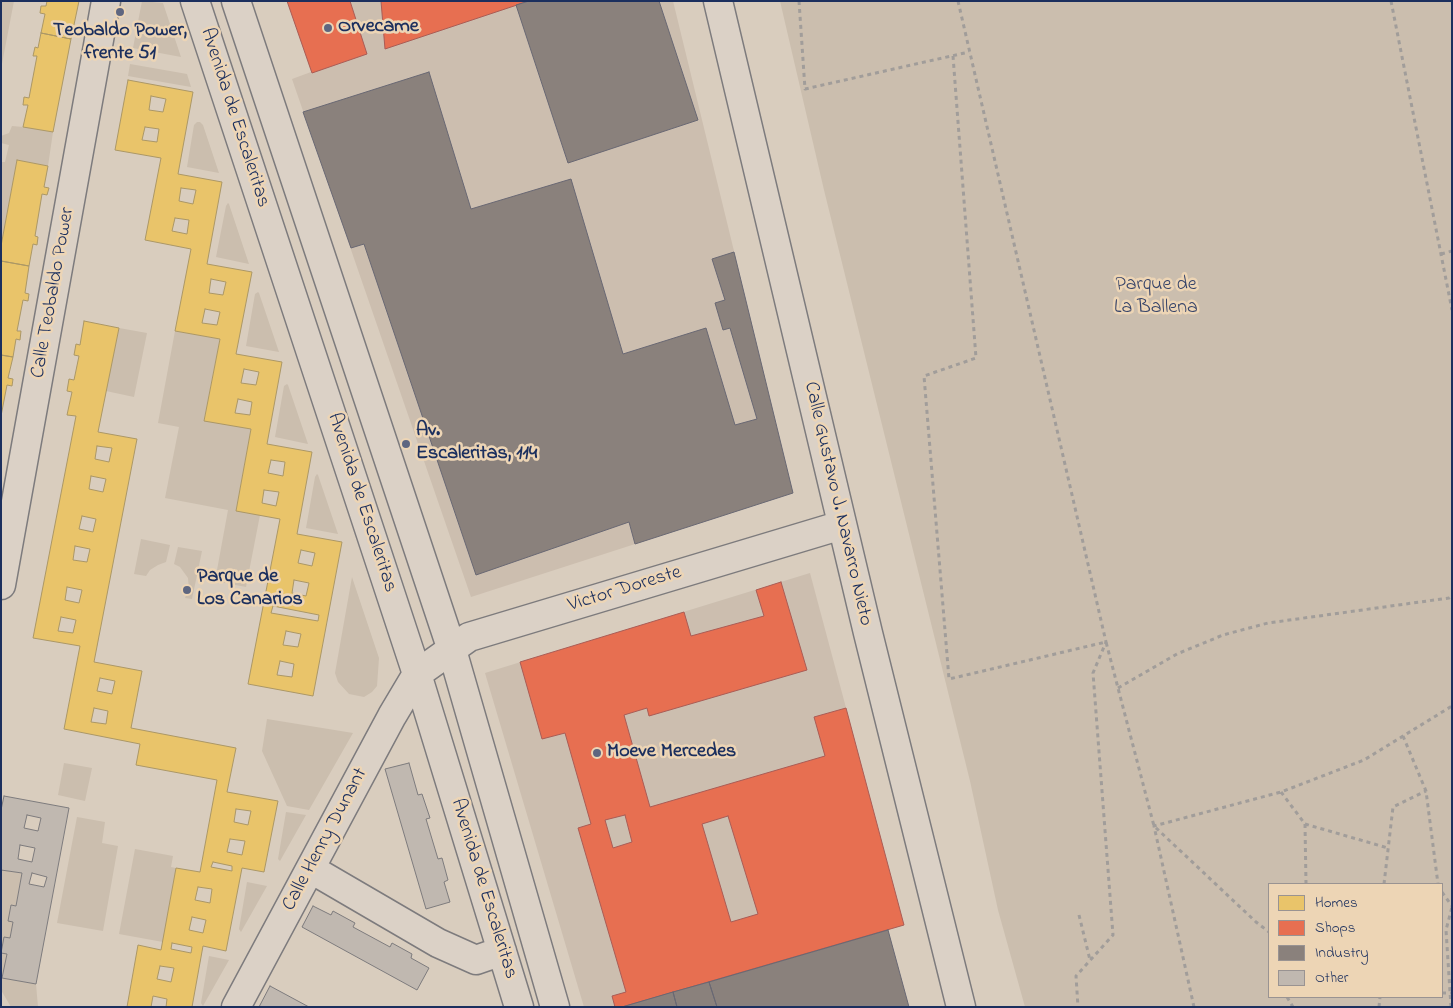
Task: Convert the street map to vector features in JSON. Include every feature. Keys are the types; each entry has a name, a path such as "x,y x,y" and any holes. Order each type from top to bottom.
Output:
{"street":[{"name":"Calle Teobaldo Power","path":"1,585 106,1"},
{"name":"Avenida de Escaleritas","path":"195,1 417,674 519,1007"},
{"name":"Avenida de Escaleritas","path":"236,1 452,650 556,1007"},
{"name":"Calle Gustavo J. Navarro Nieto","path":"718,1 842,525 961,1007"},
{"name":"Victor Doreste","path":"417,674 469,637 842,525"},
{"name":"Calle Henry Dunant","path":"236,1007 392,716 417,674"},
{"path":"311,869 438,943 476,960 502,951"}],"path":[{"path":"799,1 805,89 969,52"},
{"path":"958,1 1106,642 1154,826 1194,1007"},
{"path":"1391,1 1452,310"},
{"path":"953,56 976,358 924,376 949,679 1106,642"},
{"path":"1441,254 1452,251"},
{"path":"1118,688 1177,654 1223,635 1259,625 1449,598 1452,596"},
{"path":"1078,1007 1076,976 1113,935 1093,673 1106,642"},
{"path":"1154,826 1281,792 1364,760 1452,706"},
{"path":"1403,736 1426,791 1438,883"},
{"path":"1384,883 1392,808 1426,791"},
{"path":"1281,792 1305,824 1306,883"},
{"path":"1305,824 1388,848"},
{"path":"1154,826 1268,931"},
{"path":"1443,893 1452,906 1446,930 1451,1007"},
{"path":"1079,915 1090,960"}],"shaded area":[{"path":"287,1 673,1 793,493 471,597 292,79 311,72"},
{"path":"810,573 904,925 888,930 909,1007 584,1007 485,673"}],"green space":[{"path":"1,1 14,1 1,69"},
{"path":"142,1 163,3 181,57 133,48"},
{"name":"Parque de La Ballena","path":"780,1 1452,1 1452,1007 1025,1007 998,910 970,781 824,190"},
{"path":"130,64 187,74 191,87 128,76"},
{"path":"197,122 203,125 219,173 187,167 194,125"},
{"path":"12,126 53,132 48,166 17,160 1,246 1,162 5,162 9,145 1,143 1,136 9,133"},
{"path":"229,204 249,264 216,257"},
{"path":"258,292 279,352 246,346 255,294"},
{"path":"119,328 147,333 134,397 106,391"},
{"path":"175,331 220,339 204,420 251,429 236,510 260,515 246,587 215,581 228,510 165,498 179,427 158,423"},
{"path":"287,384 308,444 275,437 284,386"},
{"path":"318,475 338,534 306,528"},
{"path":"141,539 170,545 166,562 150,570 146,576 134,574"},
{"path":"178,547 202,551 192,599 185,598 189,589 188,578 180,567 174,564"},
{"path":"352,577 379,658 377,686 364,697 349,694 338,682 335,673"},
{"path":"267,719 353,733 309,810 287,806 262,751"},
{"path":"64,763 92,768 85,801 58,795"},
{"path":"286,812 306,815 280,861 278,859"},
{"path":"77,817 105,822 102,843 118,846 103,931 57,923"},
{"path":"135,849 173,856 171,867 176,868 163,942 119,934"},
{"path":"1,870 22,873 16,906 11,905 8,920 13,922 10,938 1,952"},
{"path":"247,882 267,886 241,932 239,929"},
{"path":"1,953 7,954 3,978 36,984 38,1007 11,1007 1,990"},
{"path":"209,956 229,960 203,1006 201,1003"}],"building: Homes":[{"path":"47,1 79,1 71,39 41,33 45,14 40,13 41,6 46,6"},
{"path":"41,33 71,39 53,132 23,127 28,105 23,105 24,97 29,98 37,56 33,56 35,47 38,48"},
{"path":"128,80 193,92 178,174 222,182 207,264 252,272 236,354 282,362 267,444 312,452 297,534 342,542 313,696 248,684 280,519 236,511 251,429 204,421 220,339 175,331 191,249 145,240 161,158 115,150","holes":["151,96 166,99 163,112 149,110","145,127 159,129 157,142 142,140","181,188 196,190 193,204 179,201","175,218 189,220 187,234 172,231","211,279 226,282 223,295 209,293","205,309 220,312 217,325 202,323","244,369 259,372 256,385 241,383","238,399 252,402 250,415 235,413","271,460 285,462 283,476 268,473","264,490 279,492 276,506 262,503","301,550 315,553 312,566 298,563","294,580 309,583 306,596 292,593","273,606 319,615 318,621 271,613","286,631 301,634 298,647 283,645","280,661 294,664 292,677 277,675"]},
{"path":"17,160 48,166 44,187 49,188 47,195 42,194 35,236 38,237 37,245 33,244 29,266 1,261 1,246"},
{"path":"1,261 29,266 25,293 29,294 28,301 23,300 17,331 21,331 20,340 16,339 13,357 1,355"},
{"path":"84,321 119,328 98,432 137,439 94,662 142,671 131,728 236,748 227,792 278,801 264,872 242,868 226,951 203,946 192,1007 166,1007 167,999 153,996 151,1007 127,1007 138,945 161,950 176,868 200,872 217,780 136,765 140,744 64,729 80,646 33,638 76,416 67,415 72,392 67,391 69,379 74,380 79,356 74,355 76,344 80,345","holes":["97,446 112,448 109,462 95,459","91,476 106,479 103,492 89,489","82,516 96,519 93,532 79,529","75,546 90,549 87,562 73,560","67,587 82,590 79,603 65,600","61,617 76,620 73,633 58,631","100,678 115,681 112,694 97,691","94,708 108,711 106,724 91,722","236,809 251,811 248,825 234,822","230,839 245,841 242,855 227,852","213,862 232,866 232,871 211,867","198,887 212,889 210,903 195,900","192,917 206,920 203,933 189,930","172,943 192,947 191,953 171,949","160,966 174,968 171,982 157,979"]},
{"path":"1,355 13,357 8,378 13,379 12,386 7,385 1,416"}],"building: Shops":[{"name":"Orvecame","path":"287,1 350,1 367,54 312,73"},
{"name":"Orvecame","path":"381,1 529,1 385,49"},
{"path":"781,582 807,670 649,716 647,708 624,715 650,807 825,756 814,717 846,708 904,925 622,1007 615,1007 612,996 626,992 578,828 591,824 565,733 542,739 520,662 684,612 691,636 764,616 756,590","holes":["625,815 632,842 613,848 605,820","728,816 758,914 731,922 702,824"]}],"building: Industry":[{"path":"529,1 659,1 698,120 568,163 516,5"},
{"path":"429,72 471,209 571,179 623,354 706,328 735,425 757,419 730,328 723,330 715,303 725,300 712,259 734,252 793,493 635,544 629,522 476,575 364,244 351,248 303,112"},
{"path":"888,930 909,1007 717,1007 709,982"},
{"path":"709,982 717,1007 677,1007 673,992"},
{"path":"673,992 677,1007 622,1007"}],"building: Other":[{"path":"409,763 418,795 422,794 430,818 426,819 438,859 442,858 448,880 444,882 450,902 426,909 385,769"},
{"path":"4,796 69,808 36,984 2,978 7,954 1,953 4,937 10,938 13,922 8,921 11,905 16,906 22,873 1,870 1,810","holes":["27,815 41,818 38,831 24,828","20,845 35,848 32,862 18,859","32,873 47,877 44,887 29,884"]},
{"path":"313,906 331,915 333,911 355,923 353,927 390,947 392,943 412,954 411,958 429,968 417,990 302,927"},
{"path":"270,986 309,1007 259,1007"}],"place":[{"name":"Teobaldo Power, frente 51","path":"120,12"},
{"name":"Orvecame","path":"328,28"},
{"name":"Av. Escaleritas, 114","path":"406,444"},
{"name":"Parque de Los Canarios","path":"187,590"},
{"name":"Moeve Mercedes","path":"597,753"}]}
